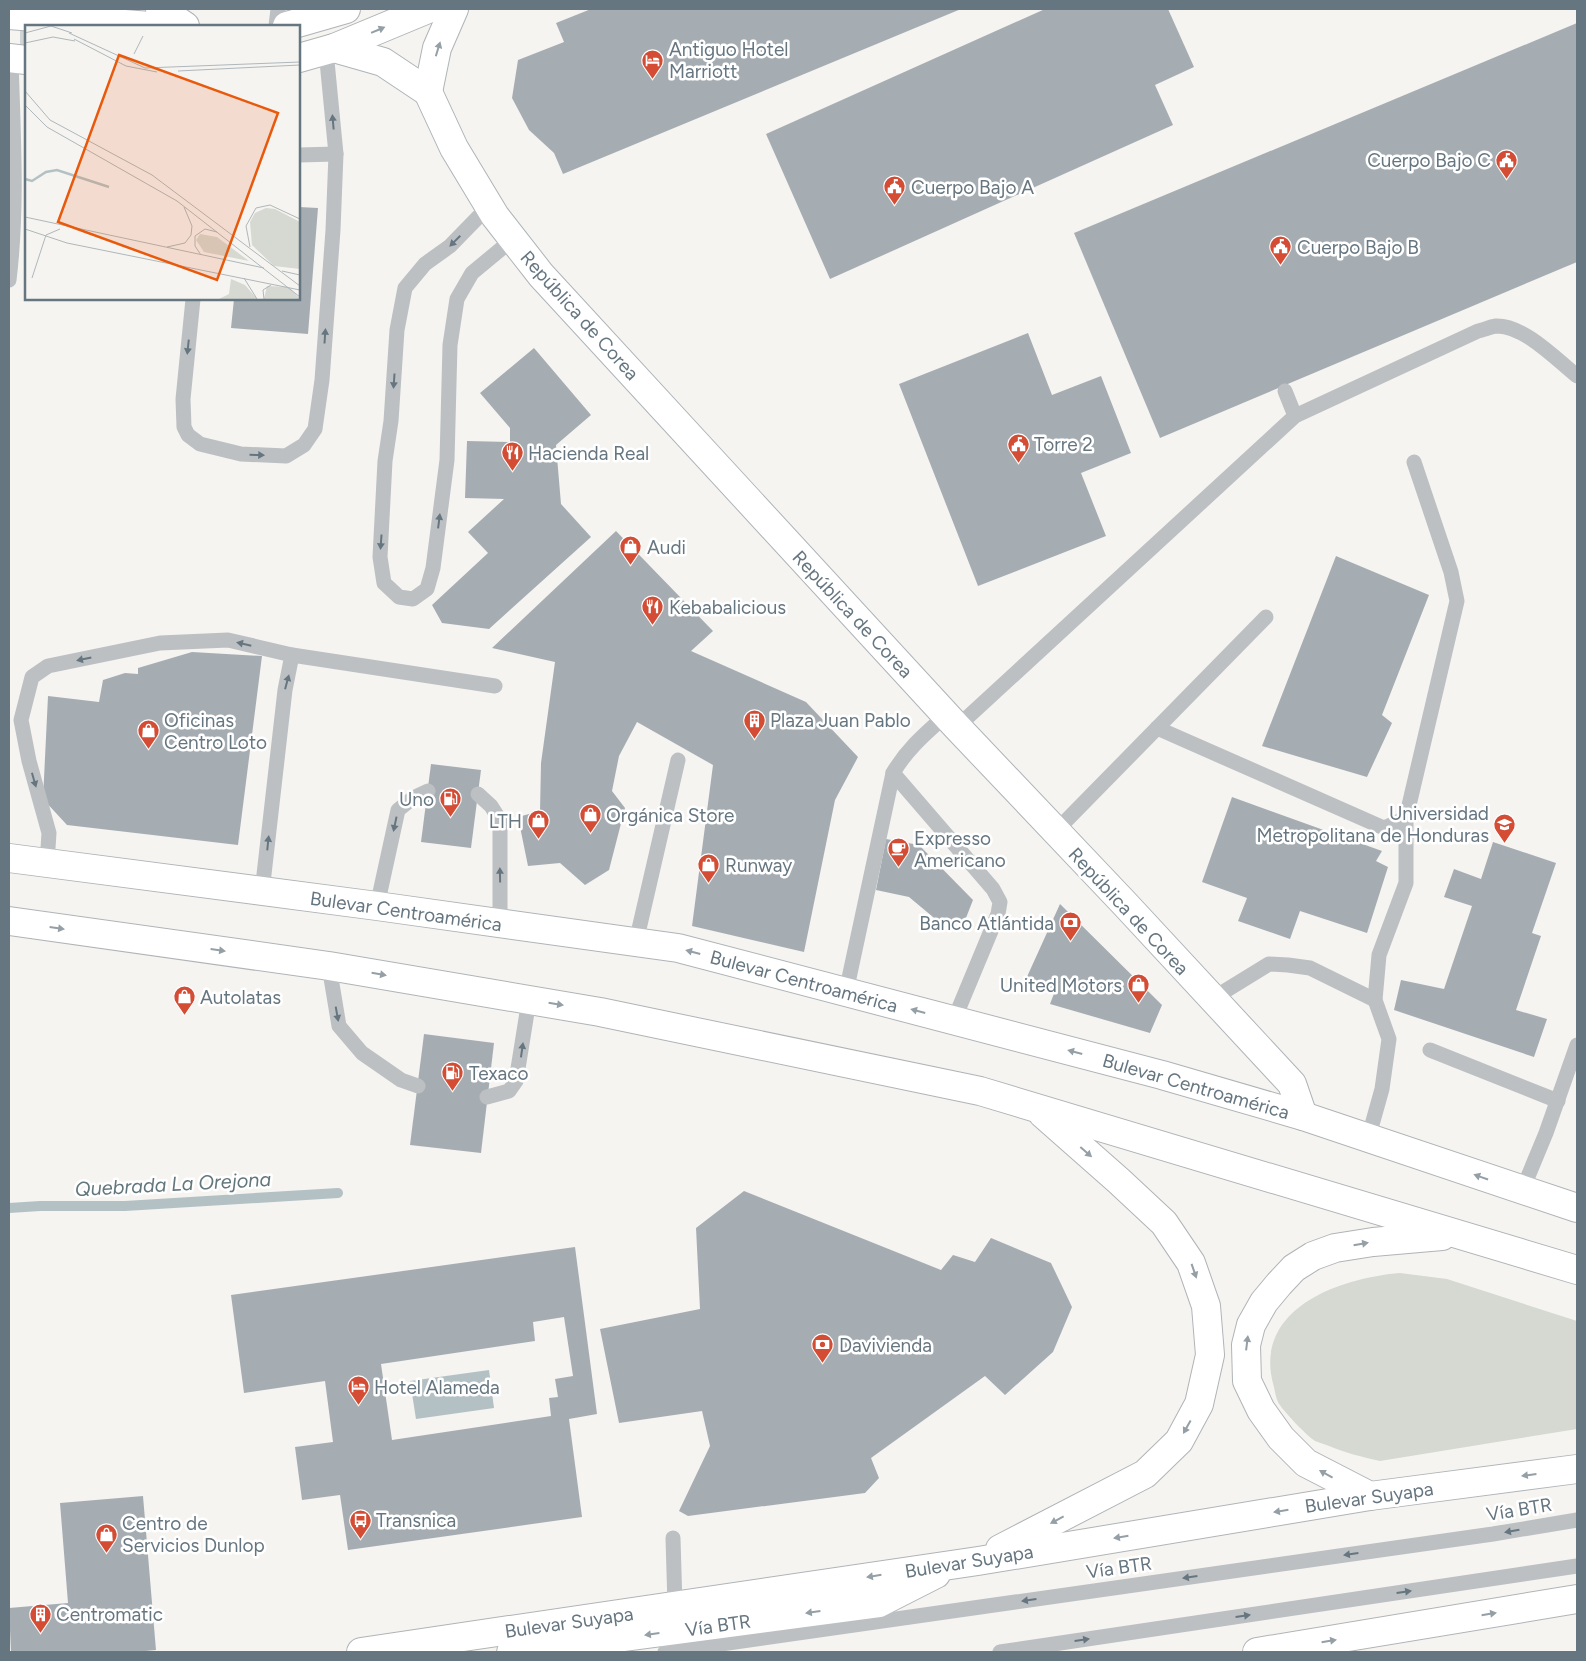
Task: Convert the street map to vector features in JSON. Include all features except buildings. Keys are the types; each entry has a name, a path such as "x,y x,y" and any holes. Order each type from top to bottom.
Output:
{"main road":[{"path":"160,9 184,25"},
{"path":"290,25 346,9"},
{"path":"300,58 330,49 428,9"},
{"path":"330,49 383,62 428,92 437,48 454,9"},
{"path":"9,15 50,14 142,25"},
{"name":"República de Corea","path":"428,92 454,148 489,206 541,275 951,721 1292,1084 1303,1116"},
{"name":"Bulevar Centroamérica","path":"9,858 378,906 678,948 1162,1075 1303,1116 1577,1208"},
{"path":"9,921 329,966 600,1012 970,1089 1577,1270"},
{"path":"511,1652 879,1604 1145,1474 1179,1441 1200,1404 1210,1355 1206,1306 1191,1263 1164,1223 1036,1108"},
{"path":"1370,1496 1306,1463 1281,1438 1261,1410 1248,1381 1246,1345 1251,1325 1264,1302 1278,1284 1294,1268 1312,1256 1335,1248 1373,1242 1458,1234"},
{"name":"Bulevar Suyapa","path":"361,1652 968,1562 1370,1496 1577,1469"},
{"path":"1257,1652 1577,1599"}],"lane":[{"path":"276,25 278,9"},
{"path":"193,300 183,399 184,427 188,435 200,444 241,454 286,456 304,445 314,429 322,380 333,230 336,154 330,49"},
{"path":"9,280 13,244 15,51"},
{"path":"300,155 336,154"},
{"path":"489,206 450,246 426,264 404,288 397,330 391,421 385,461 380,557 384,583 399,597 413,599 427,589 433,568 447,460 450,345 456,299 472,273 513,239"},
{"path":"846,992 893,772 902,758 918,740 951,721 1295,416 1478,332 1496,326 1513,329 1528,337 1577,376"},
{"path":"1285,391 1295,416"},
{"path":"1368,1139 1382,1089 1389,1040 1375,1000 1379,955 1406,883 1406,818 1457,601 1451,572 1414,462"},
{"path":"1055,832 1266,617"},
{"path":"46,863 49,833 29,761 21,720 32,677 48,666 160,643 228,640 292,655 495,686"},
{"path":"262,892 284,690 292,655"},
{"path":"1157,728 1384,828 1406,818"},
{"path":"636,942 678,760"},
{"path":"893,772 993,889 1000,902 998,914 954,1020"},
{"path":"378,906 398,810 413,798 428,791"},
{"path":"478,794 491,806 500,820 500,923"},
{"path":"1212,999 1269,964 1310,968 1375,1000"},
{"path":"329,966 339,1026 362,1053 401,1080 418,1086"},
{"path":"487,1098 509,1091 516,1081 529,1000"},
{"path":"1522,1191 1558,1102 1577,1045"},
{"path":"1430,1050 1558,1102"},
{"name":"Vía BTR","path":"665,1652 1473,1537 1577,1520"},
{"path":"673,1538 675,1606"},
{"path":"1000,1652 1577,1566"}],"shaded area":[{"path":"1400,1273 1447,1279 1577,1321 1577,1429 1380,1461 1342,1451 1311,1438 1289,1417 1278,1402 1270,1360 1275,1337 1288,1318 1306,1303 1327,1291 1351,1282"},
{"path":"489,1370 494,1408 416,1419 410,1381"}],"waterway":[{"name":"Quebrada La Orejona","path":"9,1208 125,1206 338,1193"}],"tunnel":[{"path":"20,41 25,41"}],"place":[{"name":"Antiguo Hotel Marriott","path":"653,79"},
{"name":"Cuerpo Bajo C","path":"1507,179"},
{"name":"Cuerpo Bajo A","path":"895,206"},
{"name":"Cuerpo Bajo B","path":"1281,266"},
{"name":"Torre 2","path":"1018,463"},
{"name":"Hacienda Real","path":"512,472"},
{"name":"Audi","path":"631,566"},
{"name":"Kebabalicious","path":"653,626"},
{"name":"Plaza Juan Pablo","path":"754,739"},
{"name":"Oficinas Centro Loto","path":"148,750"},
{"name":"Uno","path":"450,818"},
{"name":"Orgánica Store","path":"590,834"},
{"name":"LTH","path":"538,840"},
{"name":"Universidad Metropolitana de Honduras","path":"1505,843"},
{"name":"Expresso Americano","path":"898,868"},
{"name":"Runway","path":"709,884"},
{"name":"Banco Atlántida","path":"1070,942"},
{"name":"United Motors","path":"1138,1004"},
{"name":"Autolatas","path":"184,1016"},
{"name":"Texaco","path":"453,1092"},
{"name":"Davivienda","path":"823,1364"},
{"name":"Hotel Alameda","path":"358,1406"},
{"name":"Transnica","path":"360,1539"},
{"name":"Centro de Servicios Dunlop","path":"106,1553"},
{"name":"Centromatic","path":"40,1633"}]}
